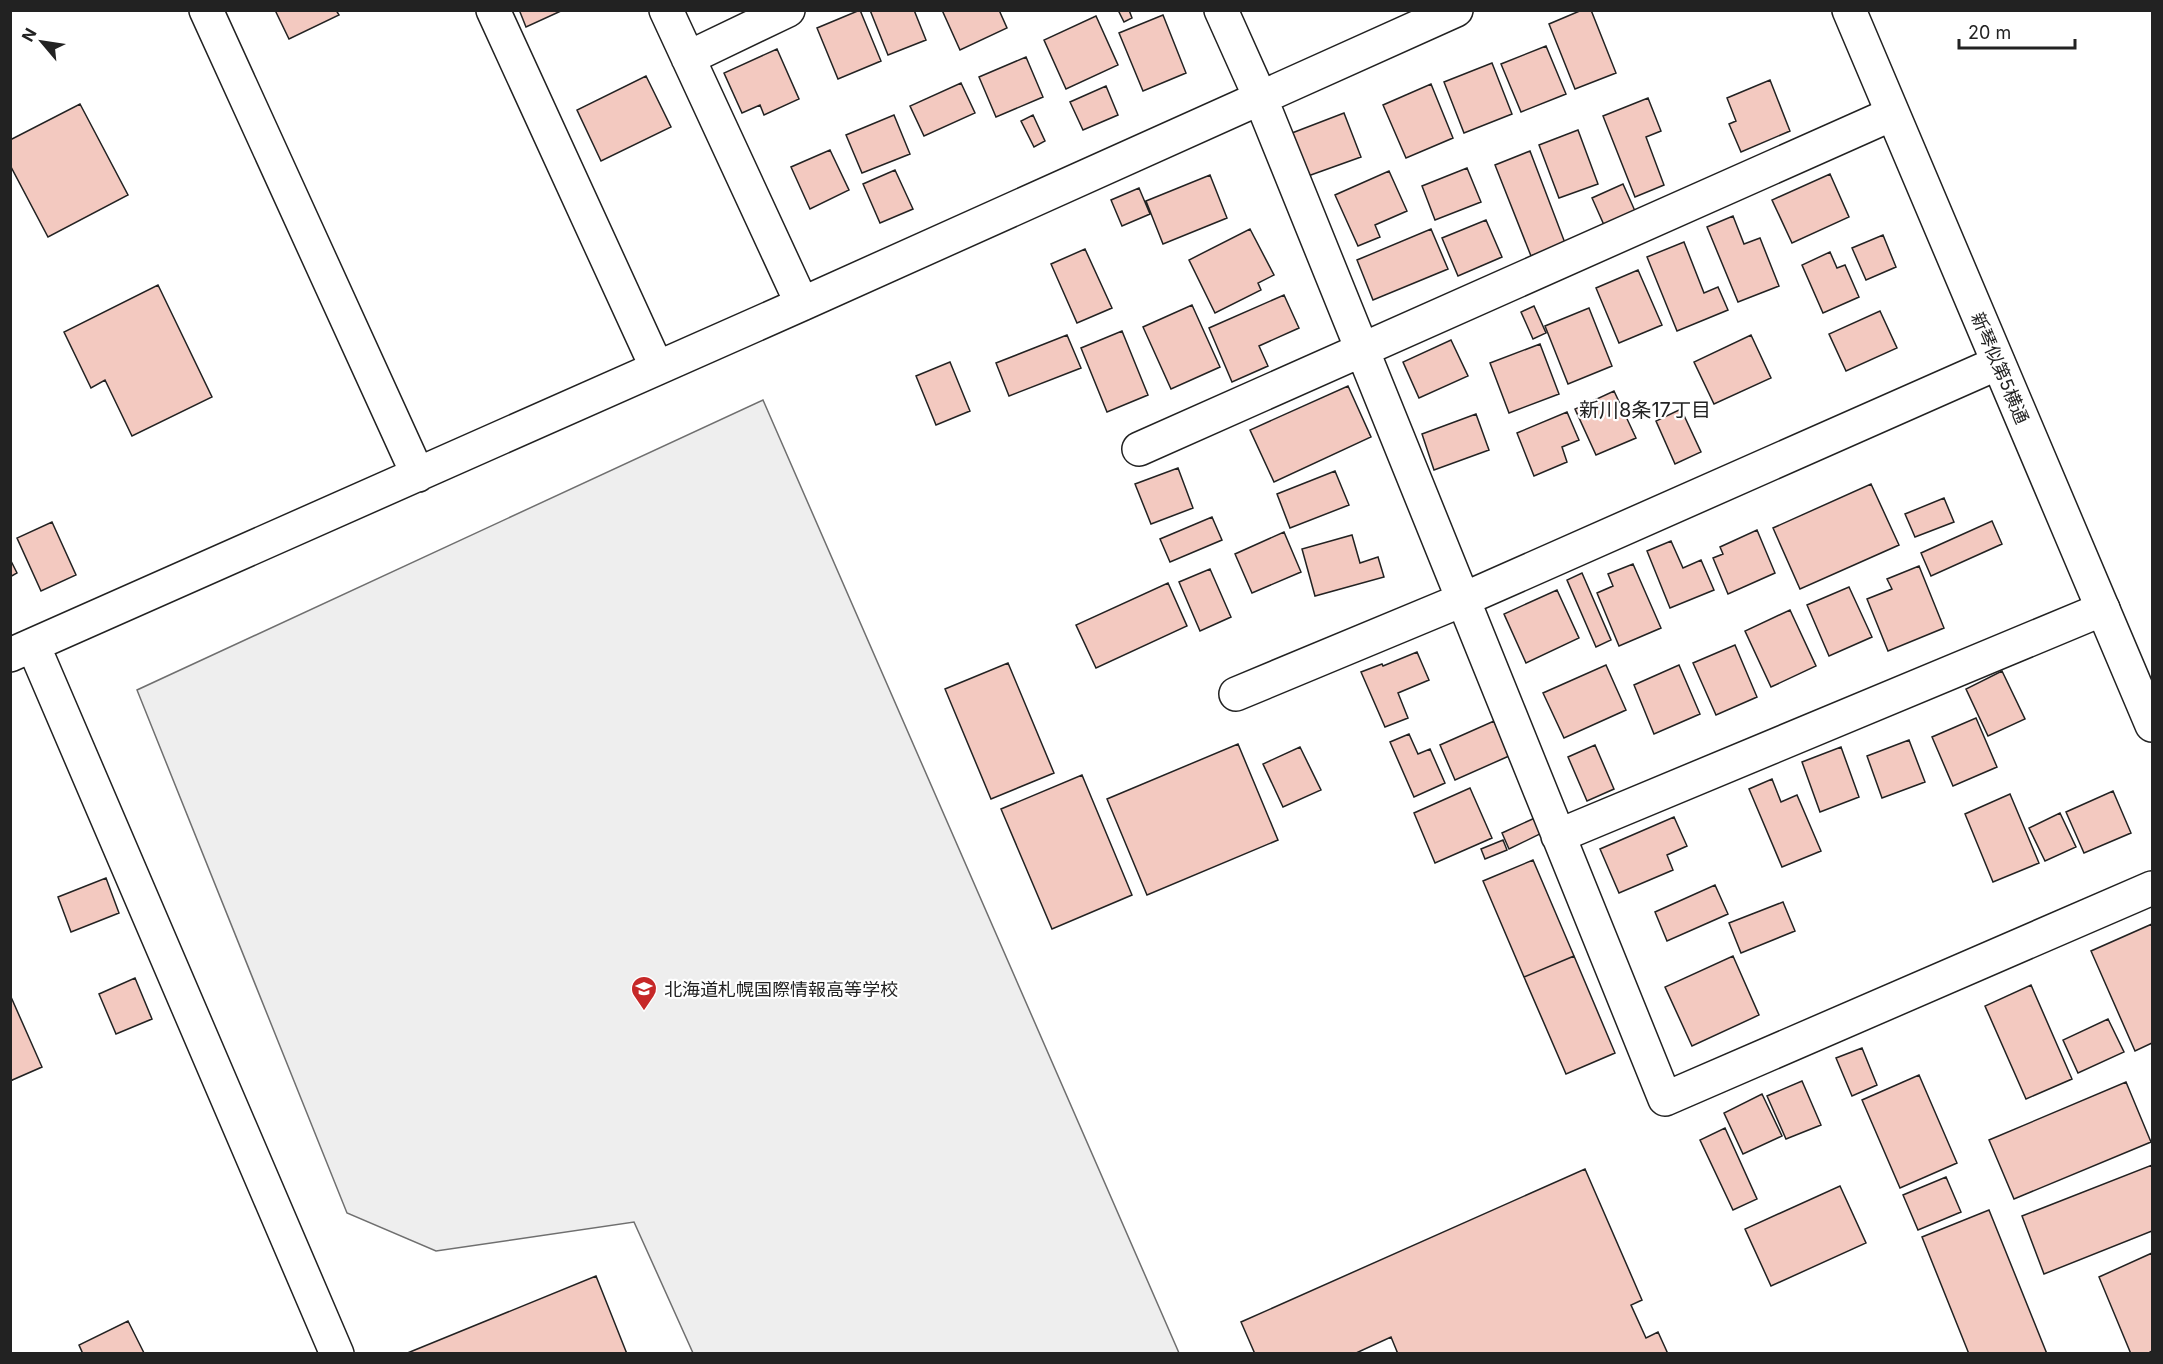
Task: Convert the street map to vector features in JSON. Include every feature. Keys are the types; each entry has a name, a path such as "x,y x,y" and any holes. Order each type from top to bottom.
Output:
{"street":[{"path":"206,10 418,475"},
{"path":"494,10 657,369"},
{"path":"666,10 802,304"},
{"path":"688,58 788,10"},
{"path":"1221,10 1260,97 1665,1100 2152,888"},
{"path":"337,1353 22,650 657,369 1456,10"},
{"name":"新琴似第5横通","path":"1848,10 2152,725"},
{"path":"1138,449 1892,114"},
{"path":"1236,694 1462,600 1998,363"},
{"path":"1558,836 2103,609"}],"shaded area":[{"name":"北海道札幌国際情報高等学校","path":"763,400 1179,1353 693,1353 634,1222 436,1251 347,1213 137,690"}],"building":[{"path":"275,10 336,10 339,15 289,39"},
{"path":"522,10 561,11 526,27 520,12"},
{"path":"860,10 881,61 838,79 817,28"},
{"path":"870,10 914,10 926,40 888,55"},
{"path":"942,10 999,10 1007,28 960,50"},
{"path":"1118,10 1129,10 1132,18 1124,22"},
{"path":"1582,10 1591,10 1616,73 1575,89 1549,24"},
{"path":"1163,15 1186,73 1143,91 1119,33"},
{"path":"1096,16 1118,65 1066,89 1044,40"},
{"path":"1546,46 1566,94 1521,112 1501,64"},
{"path":"777,49 799,99 764,115 760,105 742,113 724,73"},
{"path":"1026,57 1043,97 996,117 979,77"},
{"path":"1492,63 1512,114 1464,133 1444,82"},
{"path":"646,76 671,127 601,161 577,110"},
{"path":"1770,80 1790,131 1741,152 1729,124 1736,121 1727,98"},
{"path":"961,83 975,113 924,136 910,106"},
{"path":"1431,84 1453,138 1406,158 1383,105"},
{"path":"1106,86 1118,115 1083,130 1070,102"},
{"path":"1648,98 1661,131 1646,137 1664,185 1635,197 1603,116"},
{"path":"80,104 128,195 48,237 10,165 10,140"},
{"path":"1344,113 1361,157 1308,176 1292,133"},
{"path":"894,115 910,154 862,173 846,135"},
{"path":"1033,115 1045,141 1034,147 1021,121"},
{"path":"1578,130 1598,184 1559,198 1539,145"},
{"path":"830,150 849,190 810,209 791,167"},
{"path":"1530,151 1565,243 1531,256 1495,165"},
{"path":"1467,168 1481,202 1435,220 1422,186"},
{"path":"895,170 913,209 880,223 863,184"},
{"path":"1389,171 1407,211 1375,225 1380,237 1358,246 1335,195"},
{"path":"1830,174 1849,217 1792,243 1772,200"},
{"path":"1210,175 1227,218 1163,244 1146,201"},
{"path":"1623,184 1635,211 1604,225 1592,198"},
{"path":"1139,188 1150,214 1122,226 1111,200"},
{"path":"1733,216 1744,244 1760,238 1779,286 1738,302 1707,227"},
{"path":"1486,220 1502,257 1458,276 1442,238"},
{"path":"1250,229 1274,275 1258,283 1261,290 1215,313 1189,260"},
{"path":"1431,229 1448,269 1373,300 1357,260"},
{"path":"1883,235 1896,267 1866,280 1852,248"},
{"path":"1684,242 1704,293 1718,287 1728,310 1677,331 1647,257"},
{"path":"1085,249 1112,308 1077,323 1051,264"},
{"path":"1830,252 1837,268 1845,265 1859,297 1823,313 1802,265"},
{"path":"1638,270 1662,325 1619,343 1596,288"},
{"path":"158,285 212,397 132,436 105,380 91,388 64,332"},
{"path":"1284,295 1299,328 1259,346 1268,366 1232,382 1209,328"},
{"path":"1192,305 1220,367 1171,389 1143,327"},
{"path":"1534,306 1546,333 1533,339 1521,312"},
{"path":"1589,308 1612,366 1568,384 1545,326"},
{"path":"1880,311 1897,348 1846,371 1829,334"},
{"path":"1122,331 1148,395 1107,412 1081,348"},
{"path":"1067,335 1081,368 1009,396 996,363"},
{"path":"1751,335 1771,378 1714,404 1694,362"},
{"path":"1451,340 1468,376 1419,398 1403,362"},
{"path":"1540,344 1559,394 1509,413 1490,363"},
{"path":"950,362 970,411 936,425 916,376"},
{"path":"1348,386 1371,437 1274,482 1250,430"},
{"path":"1614,391 1636,438 1596,455 1575,409"},
{"path":"1681,409 1701,452 1675,464 1656,421"},
{"path":"1567,412 1579,440 1562,447 1567,462 1534,476 1517,433"},
{"path":"1476,414 1489,450 1434,470 1422,434"},
{"path":"1178,468 1193,508 1151,524 1135,484"},
{"path":"1335,471 1349,505 1290,528 1277,494"},
{"path":"1871,484 1899,545 1800,589 1773,528"},
{"path":"1944,498 1954,522 1915,537 1905,514"},
{"path":"1212,517 1222,540 1170,562 1160,539"},
{"path":"1992,521 2002,544 1931,576 1921,553"},
{"path":"52,522 76,575 41,591 17,538"},
{"path":"1757,530 1775,573 1728,594 1713,558 1723,554 1720,547"},
{"path":"1284,532 1301,572 1252,593 1235,554"},
{"path":"1352,535 1360,563 1378,557 1384,577 1315,596 1302,549"},
{"path":"1671,541 1683,568 1701,560 1714,590 1670,608 1647,551"},
{"path":"10,559 17,573 10,577"},
{"path":"1633,564 1661,628 1619,646 1597,593 1613,586 1608,574"},
{"path":"1919,566 1944,628 1888,651 1867,599 1892,589 1887,579"},
{"path":"1210,569 1231,617 1200,631 1179,582"},
{"path":"1582,573 1611,640 1596,647 1567,580"},
{"path":"1168,583 1187,626 1096,668 1076,625"},
{"path":"1849,587 1872,637 1829,656 1807,605"},
{"path":"1557,590 1579,638 1526,663 1504,614"},
{"path":"1790,610 1816,666 1771,687 1745,631"},
{"path":"1735,645 1757,697 1716,715 1693,663"},
{"path":"1417,652 1429,680 1398,693 1408,718 1385,727 1361,672"},
{"path":"1008,663 1054,773 991,799 945,689"},
{"path":"1606,665 1626,710 1564,738 1543,693"},
{"path":"1679,665 1700,714 1654,734 1634,685"},
{"path":"2002,671 2025,719 1988,736 1966,689"},
{"path":"1976,718 1997,767 1953,786 1932,737"},
{"path":"1494,721 1509,756 1455,780 1440,745"},
{"path":"1409,734 1418,754 1430,749 1445,783 1414,797 1390,742"},
{"path":"1909,740 1925,782 1882,798 1867,756"},
{"path":"1238,744 1278,840 1147,895 1107,799"},
{"path":"1595,745 1614,789 1587,801 1568,757"},
{"path":"1300,747 1321,790 1283,807 1263,764"},
{"path":"1841,747 1859,797 1820,812 1802,762"},
{"path":"1082,775 1132,895 1052,929 1001,809"},
{"path":"1772,779 1781,802 1797,795 1821,851 1782,867 1749,789"},
{"path":"1470,788 1492,838 1435,863 1414,813"},
{"path":"2113,791 2131,833 2084,853 2066,812"},
{"path":"2010,794 2039,863 1993,882 1965,814"},
{"path":"2060,813 2076,847 2045,861 2029,828"},
{"path":"1537,817 1544,832 1509,849 1502,833"},
{"path":"1674,817 1687,846 1667,855 1673,870 1619,893 1600,849"},
{"path":"1503,840 1507,850 1485,859 1481,849"},
{"path":"1533,860 1574,956 1524,977 1483,881"},
{"path":"106,878 119,913 71,932 58,897"},
{"path":"1715,885 1728,914 1667,941 1655,912"},
{"path":"1783,902 1795,931 1741,953 1729,923"},
{"path":"2152,924 2152,1043 2135,1051 2091,951"},
{"path":"1574,956 1615,1053 1566,1074 1524,977"},
{"path":"1733,956 1759,1015 1692,1046 1665,987"},
{"path":"135,978 152,1019 116,1034 99,994"},
{"path":"2031,985 2072,1079 2026,1099 1985,1006"},
{"path":"10,998 42,1067 10,1081"},
{"path":"2108,1019 2124,1052 2078,1073 2063,1040"},
{"path":"1862,1048 1877,1085 1852,1096 1836,1058"},
{"path":"1919,1075 1957,1163 1900,1188 1862,1100"},
{"path":"1802,1081 1821,1125 1786,1139 1767,1096"},
{"path":"2126,1082 2151,1142 2014,1199 1989,1140"},
{"path":"1762,1094 1782,1136 1743,1154 1724,1113"},
{"path":"1725,1128 1757,1199 1733,1210 1700,1140"},
{"path":"2152,1165 2152,1231 2044,1274 2022,1216"},
{"path":"1585,1169 1642,1300 1631,1305 1646,1338 1658,1332 1668,1354 1398,1354 1391,1337 1354,1354 1255,1354 1241,1322"},
{"path":"1946,1177 1961,1212 1918,1230 1903,1195"},
{"path":"1840,1186 1866,1243 1771,1286 1745,1229"},
{"path":"1989,1210 2047,1354 1969,1354 1922,1237"},
{"path":"2152,1253 2152,1351 2147,1354 2131,1354 2099,1277"},
{"path":"596,1276 627,1354 405,1354"},
{"path":"128,1321 144,1353 83,1354 79,1345"}],"place":[{"name":"北海道札幌国際情報高等学校","path":"644,1012"}],"district":[{"name":"新川8条17丁目","path":"1645,410"}]}
